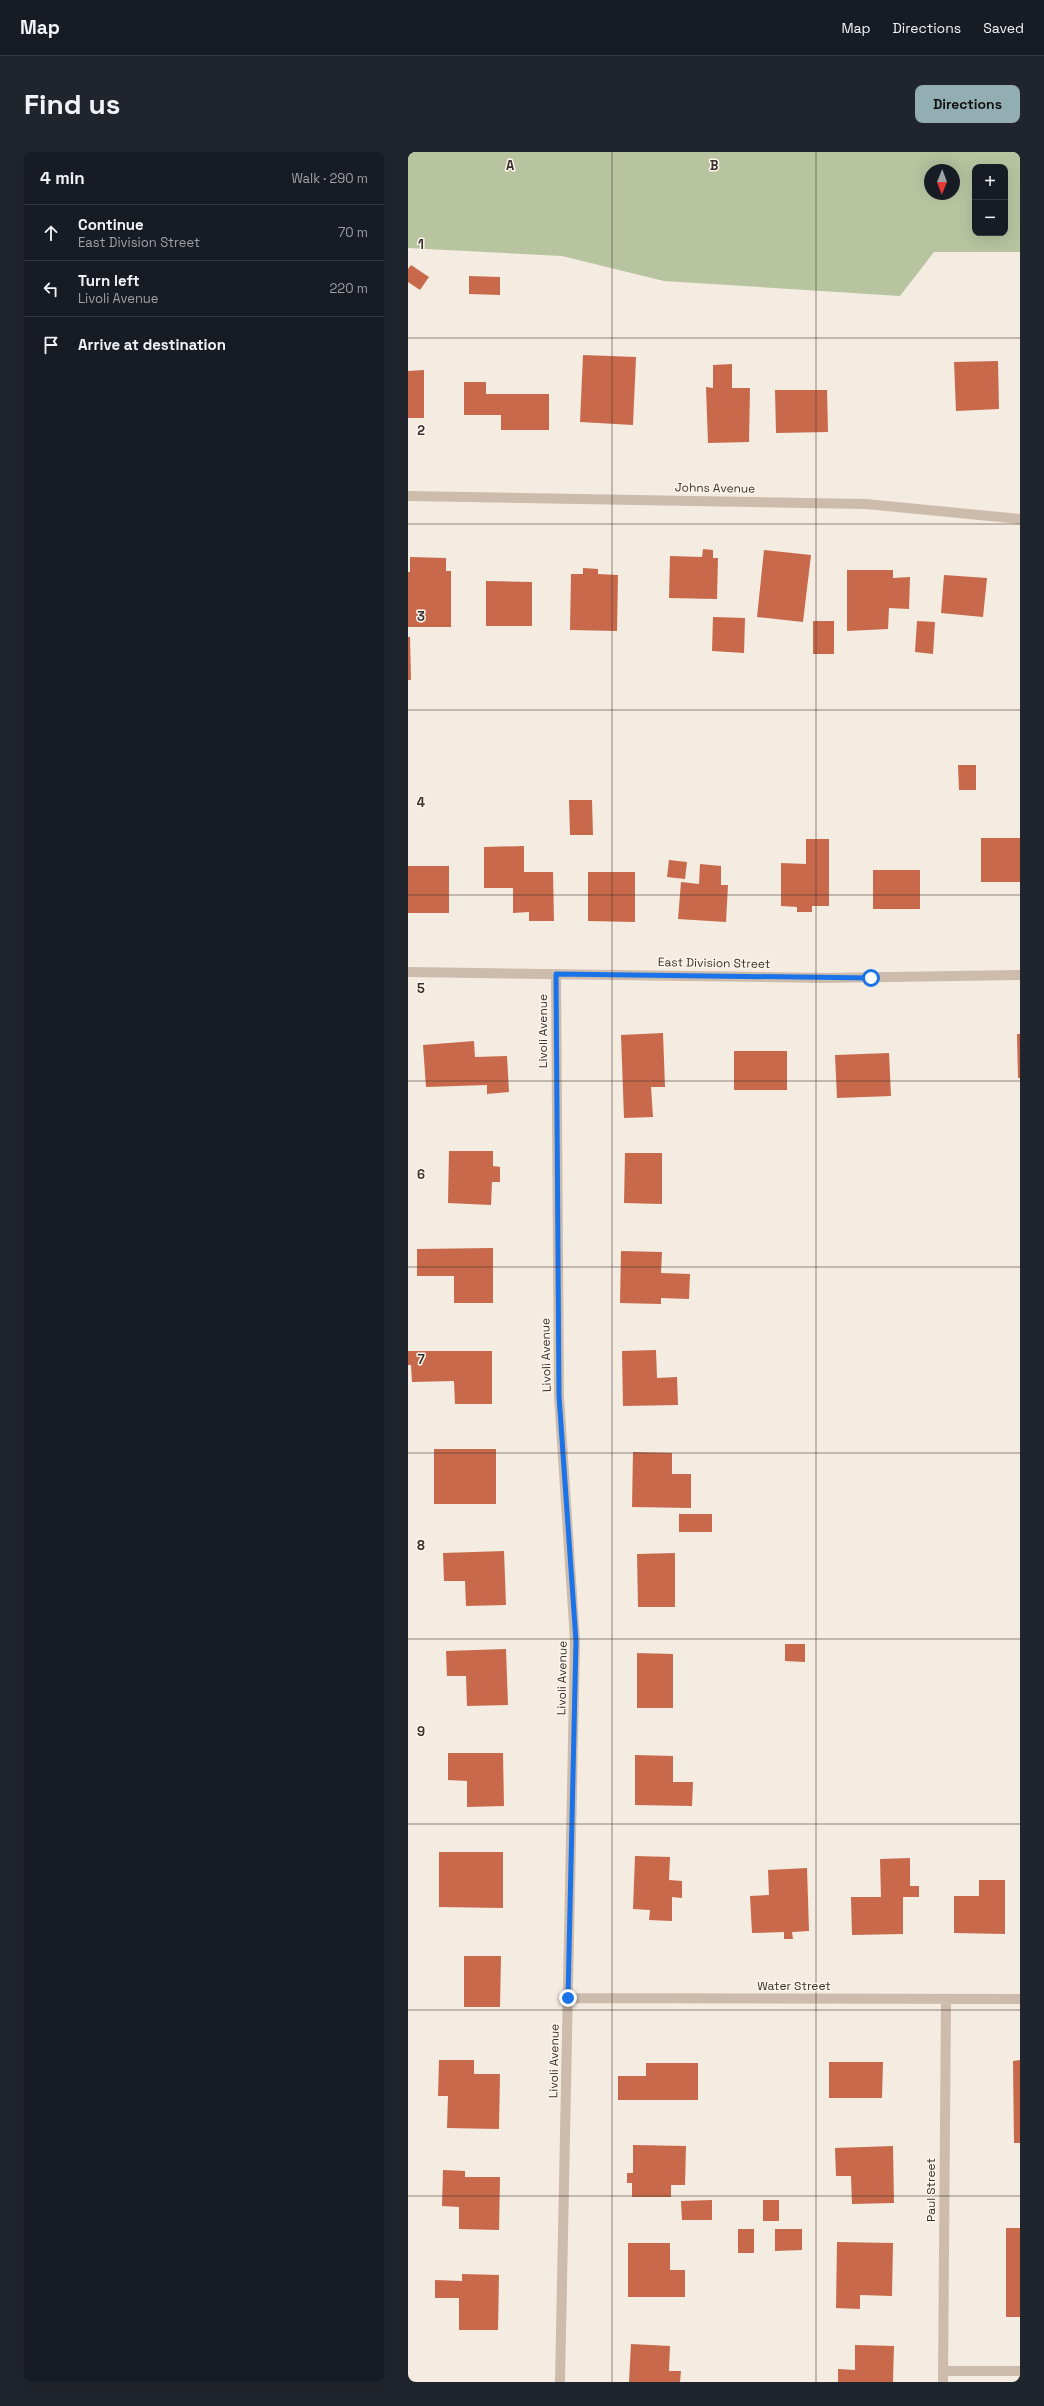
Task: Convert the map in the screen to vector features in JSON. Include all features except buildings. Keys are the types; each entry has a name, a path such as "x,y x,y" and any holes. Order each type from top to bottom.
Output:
{"street":[{"name":"Johns Avenue","path":"408,496 866,504 1020,520"},
{"name":"East Division Street","path":"408,972 871,978 1020,975"},
{"name":"Livoli Avenue","path":"556,974 559,1396 576,1641 560,2382"},
{"name":"Water Street","path":"568,1998 1020,1999"},
{"name":"Paul Street","path":"943,2382 946,1999"},
{"path":"943,2371 1020,2371"}],"green space":[{"path":"408,152 1020,152 1020,252 934,252 900,296 664,281 562,256 408,248"}],"route":[{"path":"568,1998 576,1641 559,1396 556,974 871,978"}]}
